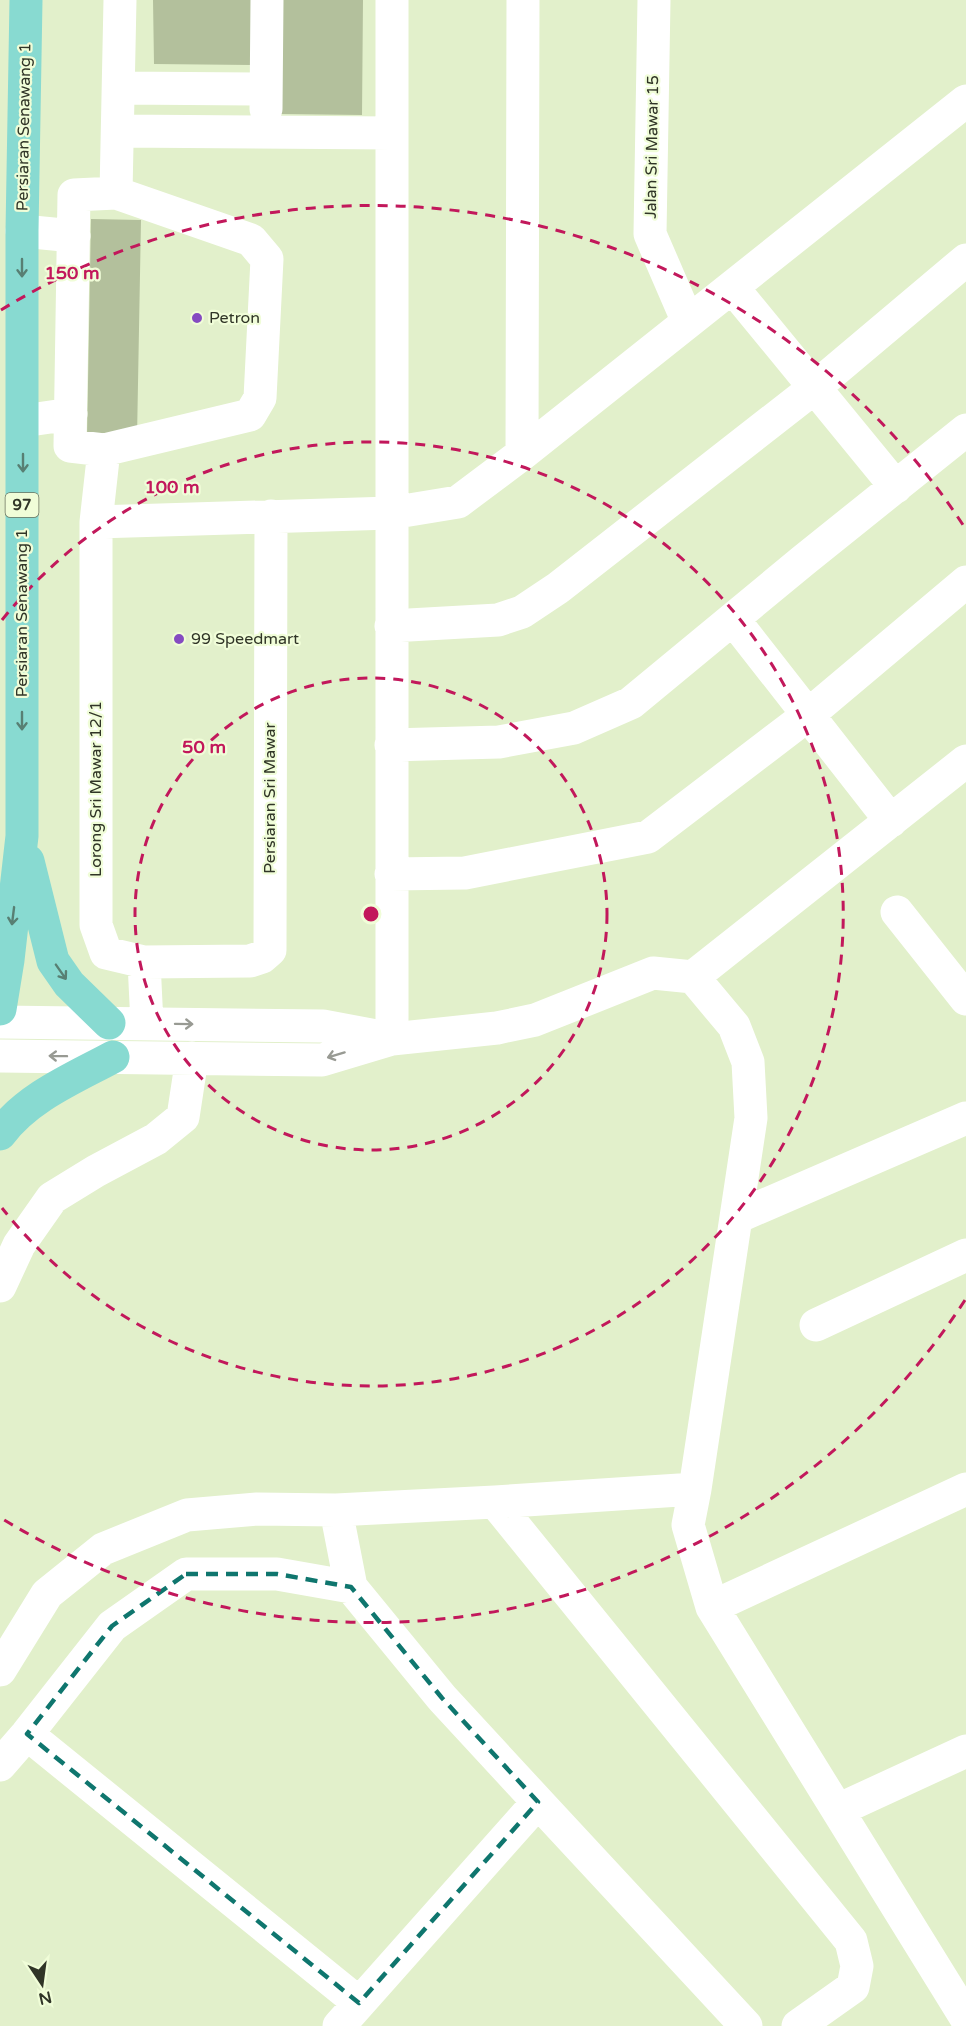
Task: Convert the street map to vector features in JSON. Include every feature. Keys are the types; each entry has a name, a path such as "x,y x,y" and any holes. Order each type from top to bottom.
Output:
{"main road":[{"name":"Persiaran Senawang 1","path":"0,1009 22,836 22,231 26,0"},
{"path":"22,836 43,929 53,961 69,984 109,1023"},
{"path":"0,1134 12,1118 39,1096 113,1057"}],"street":[{"path":"116,193 120,0"},
{"path":"266,132 267,0"},
{"path":"392,0 392,1039"},
{"path":"522,454 523,0"},
{"name":"Jalan Sri Mawar 15","path":"654,0 650,234 688,322"},
{"path":"119,88 266,88"},
{"path":"104,450 96,522 391,513 458,502 522,454 966,101"},
{"path":"118,131 392,133"},
{"path":"116,193 251,240 267,259 260,398 250,415 104,450 70,446 74,236 74,195 116,193"},
{"path":"22,231 74,236"},
{"path":"392,626 498,620 522,612 558,588 814,388 966,261"},
{"path":"732,287 896,487"},
{"path":"23,421 71,414"},
{"path":"391,745 499,742 574,728 632,703 966,430"},
{"name":"Persiaran Sri Mawar","path":"144,962 250,960 262,957 270,950 271,516"},
{"name":"Lorong Sri Mawar 12/1","path":"96,522 96,925 106,953 144,962"},
{"path":"391,874 465,873 648,837 808,715 966,582"},
{"path":"733,619 891,821"},
{"path":"0,1056 322,1060 392,1039 497,1028 535,1020 653,974 693,977 964,766"},
{"path":"897,912 966,999"},
{"path":"144,962 147,1024"},
{"path":"693,977 734,1026 748,1062 751,1118 688,1525 712,1607 963,2007"},
{"path":"0,1022 323,1026 392,1039"},
{"path":"0,1286 19,1245 52,1198 156,1139 183,1116 192,1058"},
{"path":"737,1217 966,1118"},
{"path":"816,1325 966,1255"},
{"path":"0,1670 46,1594 103,1549 187,1515 257,1509 336,1510 495,1502 695,1489"},
{"path":"712,1607 966,1489"},
{"path":"495,1502 850,1941 857,1966 853,1987 798,2026"},
{"path":"336,1510 351,1587 442,1698 746,2026"},
{"path":"0,1765 112,1626 186,1574 277,1574 351,1587"},
{"path":"27,1734 349,2014 538,1802"},
{"path":"838,1810 966,1750"}],"highlighted area":[{"path":"186,1574 277,1574 351,1587 442,1698 538,1802 359,2003 27,1734 112,1626"}],"building":[{"path":"153,0 252,0 251,65 154,64"},
{"path":"281,0 363,0 362,115 281,114"},
{"path":"91,219 141,220 137,438 87,437"}],"place":[{"name":"Petron","path":"197,318"},
{"name":"99 Speedmart","path":"179,639"}]}
